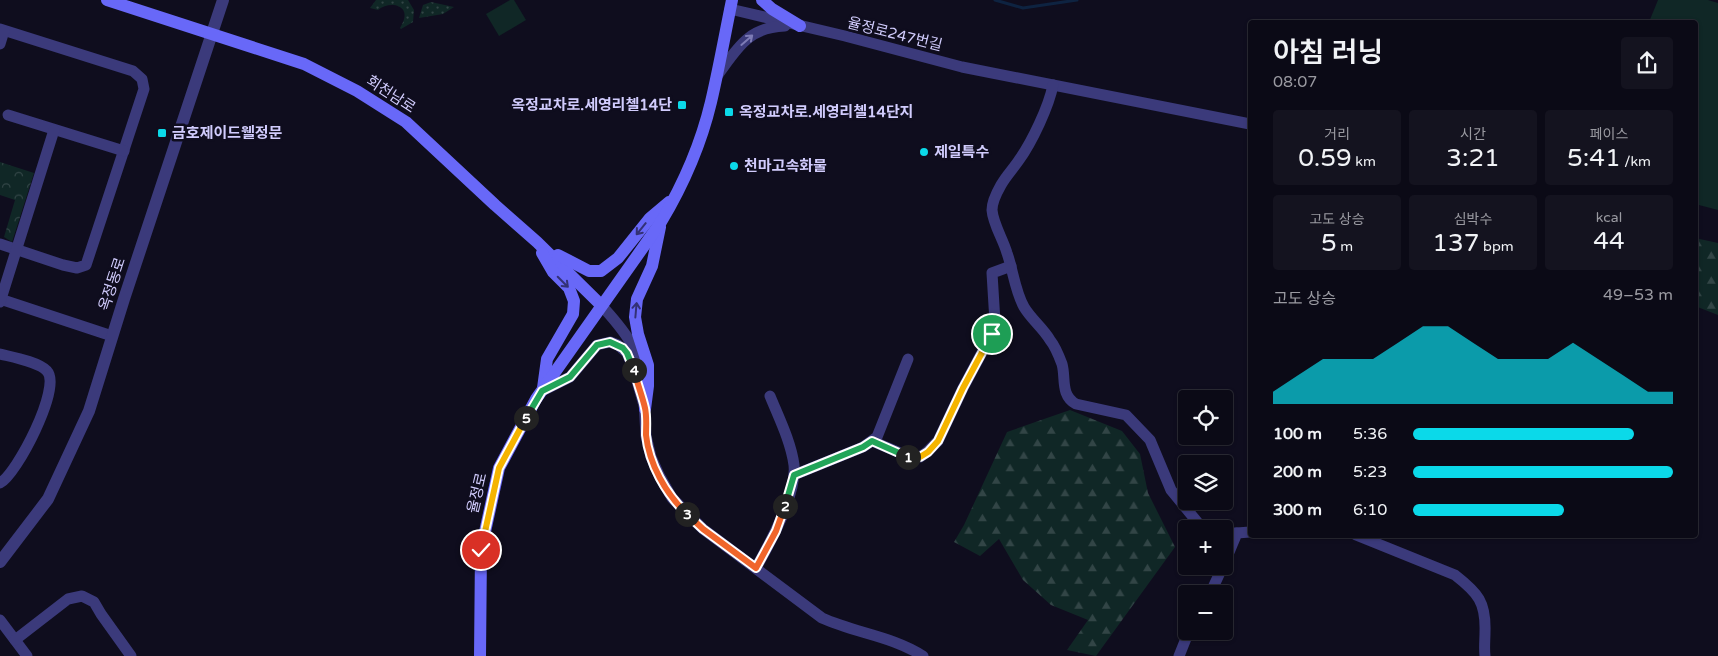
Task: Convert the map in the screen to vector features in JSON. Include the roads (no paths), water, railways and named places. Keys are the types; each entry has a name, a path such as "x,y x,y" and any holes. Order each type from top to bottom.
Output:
{"main road":[{"name":"회천남로","path":"107,0 304,64 357,91 398,116 536,242 601,305"},
{"path":"762,0 772,9 800,26"},
{"path":"645,409 648,364 638,334 635,317 637,299 652,266 661,222 676,196 704,126 711,102 731,5"},
{"path":"536,242 588,271 601,272 618,258 650,218 676,196"},
{"name":"율정로","path":"480,656 481,550 499,468 542,391 661,222"},
{"path":"536,242 552,272 569,288 574,301 573,314 547,359 542,391"}],"street":[{"name":"옥정동로","path":"0,562 48,499 89,411 223,0"},
{"name":"율정로247번길","path":"731,5 800,26 962,67 1248,124"},
{"path":"716,77 739,46 749,36 771,26 800,26"},
{"path":"0,44 2,30 133,71 142,79 144,89 86,265 77,268 0,244"},
{"path":"1053,85 1051,98 1020,158 1000,186 993,206 994,219 1025,308 1050,340 1059,356 1063,368 1063,381 1066,393 1072,402 1126,415 1150,440 1171,490 1196,520"},
{"path":"8,115 124,151"},
{"path":"54,130 0,300 112,336"},
{"path":"872,441 908,457 915,458 928,452 938,441 963,388 994,330 991,276 995,271 1011,266"},
{"path":"601,305 618,323 634,346 642,367 646,436 651,457 672,498 703,529 822,618 840,626 895,642 923,656"},
{"path":"542,391 570,377 597,345 610,342 618,345 627,353 645,409"},
{"path":"0,354 40,366 47,370 51,378 49,398 23,456 6,480 0,483"},
{"path":"794,475 863,447 877,437 908,359"},
{"path":"756,568 776,531 794,475 791,451 770,396"},
{"path":"1233,533 1248,532"},
{"path":"1233,542 1237,533"},
{"path":"1363,538 1455,575 1468,586 1482,602 1485,617 1485,656"},
{"path":"15,640 68,599 82,596 94,602 131,656"},
{"path":"0,620 27,656"},
{"path":"1180,656 1186,640"}],"waterway":[{"path":"995,0 1023,8 1077,0"}],"place":[{"name":"옥정교차로.세영리첼14단","path":"682,105"},
{"name":"옥정교차로.세영리첼14단지","path":"729,112"},
{"name":"금호제이드웰정문","path":"162,133"},
{"name":"제일특수","path":"924,152"},
{"name":"천마고속화물","path":"734,166"}]}
